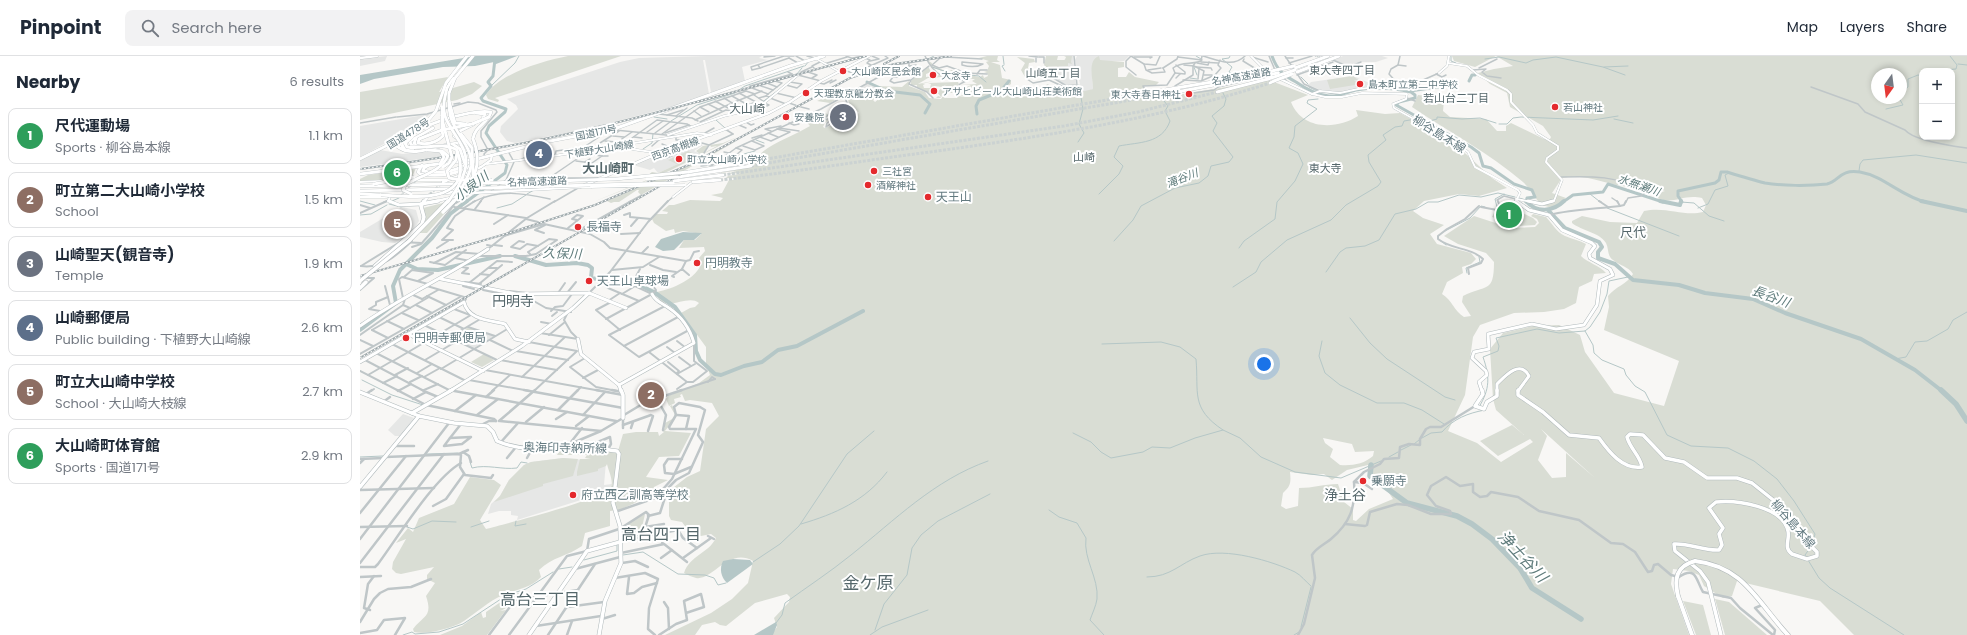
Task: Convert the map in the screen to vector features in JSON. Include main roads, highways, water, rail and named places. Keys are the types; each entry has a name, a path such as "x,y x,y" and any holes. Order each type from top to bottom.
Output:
{"highway":[{"name":"国道478号","path":"361,159 426,123 435,114 441,94 448,79 467,56"},
{"path":"472,56 452,78 442,100 441,126 443,133 443,137 430,144 418,143 419,140 429,134 440,131 447,130 469,125 490,116"},
{"path":"360,282 440,212 454,195 465,174 466,155 453,128 448,111 449,93 455,78 472,56"},
{"name":"国道171号","path":"360,174 485,157 599,133 659,114 798,63 824,56"},
{"name":"名神高速道路","path":"1270,83 1323,56"},
{"name":"名神高速道路","path":"1158,91 1254,75 1295,70 1328,56"},
{"name":"名神高速道路","path":"1166,94 1295,70 1340,56"},
{"name":"名神高速道路","path":"1217,92 1333,59"},
{"path":"443,212 462,188 471,165 471,156 467,145 446,120 444,107 447,88"},
{"path":"449,93 456,122 468,124 481,119"},
{"path":"465,143 451,142 411,152 400,149 398,146 415,133 475,111 489,111 490,116"},
{"path":"422,165 418,172 420,174 432,176 461,171 472,166 476,158 470,135 471,132 488,115 486,113 477,112 467,114 423,131"},
{"path":"417,180 440,167 447,159 447,154 442,151 410,150 402,147 402,143 423,131 459,117 480,113 485,114 481,119 455,134 454,138 465,143 470,150 470,160 463,166 454,169 430,173 423,171 424,168 433,164"},
{"path":"442,116 451,155 450,162 440,169 404,186 404,191 414,194 444,192 485,185"},
{"path":"360,282 443,212 462,194 475,174 479,156 472,134 490,116"},
{"path":"465,174 464,159 461,150 457,146 414,144 414,142 418,138 432,132 470,124 481,119"},
{"path":"360,188 381,195 428,195 452,188 459,182 462,171 460,156 457,150 452,147 441,146 413,148 407,147 405,143 412,137 441,124"},
{"path":"441,124 413,138 410,144 416,147 454,139 471,141"},
{"path":"453,128 468,140 473,148 475,158 474,174 481,178 496,180"},
{"path":"452,147 457,155 447,171 449,178 461,180 549,179"},
{"path":"360,188 415,177 436,167 444,159 444,155 440,152 423,150"},
{"path":"375,172 416,163 458,159 466,156 470,150"},
{"name":"名神高速道路","path":"360,188 420,190 549,179 628,178 688,172 761,160"},
{"name":"名神高速道路","path":"485,185 678,177 751,166"},
{"name":"名神高速道路","path":"360,188 673,182 723,175"},
{"name":"名神高速道路","path":"485,185 534,188 720,180"}],"main road":[{"path":"360,58 377,56"},
{"name":"西京高槻線","path":"421,204 456,198 472,193 487,193 534,188 580,187 691,140 711,135 788,104 819,82 857,62 863,57 870,56"},
{"name":"柳谷島本線","path":"1251,56 1270,75 1313,94 1334,98 1362,93 1402,93 1408,95 1407,98 1394,103 1394,108 1429,126 1465,149 1470,155 1475,167 1518,190 1520,194 1516,199 1520,205 1530,212 1550,215 1562,230 1593,244 1595,248 1589,254 1590,258 1610,269 1613,275 1600,281 1597,305 1584,326 1556,329 1532,324 1488,334 1486,336 1489,349 1474,352 1472,355 1472,358 1486,371 1487,375 1479,382 1483,394 1475,406 1483,409 1487,402 1497,396 1497,384 1504,376 1513,369 1521,369 1528,373 1529,376 1518,392 1518,395 1543,412 1569,435 1576,437 1591,436 1599,438 1616,458 1629,466 1637,468 1642,467 1642,463 1629,444 1627,437 1630,434 1640,434 1648,438 1665,458 1688,464 1707,478 1737,478 1752,483 1777,503 1817,552 1817,556 1807,559 1799,558 1788,551 1787,544 1790,536 1788,529 1770,512 1756,505 1743,502 1712,503 1709,508 1709,511 1723,528 1718,534 1722,545 1721,548 1712,551 1674,544 1674,548 1678,554 1703,574 1712,594 1721,635"},
{"path":"1439,73 1446,69 1449,56"},
{"path":"814,58 838,71"},
{"path":"1448,63 1464,65 1478,75 1510,92 1511,102 1540,135 1558,146 1558,150 1548,158 1546,162 1561,177 1560,187 1554,201 1548,204 1516,199"},
{"path":"668,135 692,126 755,108 797,75"},
{"path":"1313,94 1319,91 1340,93 1358,89 1399,85"},
{"name":"下植野大山崎線","path":"487,164 555,156 699,133 711,135"},
{"path":"614,146 659,153"},
{"path":"360,188 417,180 444,181 487,164 493,155"},
{"path":"580,187 690,184 673,197"},
{"path":"390,197 388,201 399,205 421,204 430,194"},
{"path":"360,197 400,196"},
{"path":"375,266 383,257 404,241 423,222 421,204"},
{"path":"360,326 403,298 463,267 480,255 488,247"},
{"path":"441,279 507,293 526,295 589,293 626,308"},
{"path":"360,289 366,282"},
{"path":"412,413 468,381 529,342 569,313 589,293"},
{"path":"619,385 694,343 689,330 678,317 665,306 656,302 653,293"},
{"path":"360,362 464,302 466,310 471,315 502,323 509,328 515,339 529,342"},
{"path":"408,334 484,371"},
{"path":"578,340 581,354 598,370 619,385 622,394 623,417"},
{"path":"360,392 419,416 360,489"},
{"name":"奥海印寺納所線","path":"419,416 461,424 482,425 489,428 494,438 500,443 516,447 532,449 591,447 615,450 619,454 617,481 613,496 615,512 620,529 620,563 605,601 599,635"},
{"path":"529,635 586,551 620,542"},
{"path":"1692,635 1678,596 1675,578 1678,569 1684,563 1695,561 1712,563 1733,573 1748,586 1788,635"}],"waterway":[{"path":"491,86 515,63 519,56"},
{"path":"928,59 934,56"},
{"path":"1003,56 1004,64"},
{"path":"1196,56 1201,59"},
{"path":"1219,78 1232,73 1229,72 1232,67 1222,59 1229,58 1230,56"},
{"name":"水無瀬川","path":"1272,56 1278,69 1291,79 1316,93 1336,96 1356,90 1376,88 1411,92 1415,95 1415,98 1399,102 1396,105 1471,147 1479,153 1483,166 1491,168 1514,184 1532,190 1535,197 1527,198 1526,201"},
{"path":"1451,56 1451,61 1456,63"},
{"path":"1950,56 1957,65 1955,69"},
{"path":"1485,59 1499,57 1526,63 1533,60 1556,57 1603,67 1625,75"},
{"name":"小泉川","path":"466,202 505,173 507,165 486,133 489,126 505,112 506,109 483,101 481,98 491,86 488,82 493,76 495,59"},
{"path":"805,66 809,61"},
{"path":"1958,64 1967,65"},
{"path":"1004,65 1002,66 1005,71"},
{"path":"739,90 745,86 804,66"},
{"path":"1604,67 1628,66"},
{"path":"932,67 950,73 979,76 986,82"},
{"path":"1194,67 1197,75"},
{"path":"796,75 802,68"},
{"path":"1469,81 1472,75 1475,75"},
{"path":"1907,88 1908,79 1919,75"},
{"path":"1301,77 1308,84"},
{"path":"1190,78 1197,79"},
{"path":"977,114 976,106 979,100 1001,91 1009,81"},
{"path":"867,82 887,91 920,95 930,104 925,113"},
{"path":"1078,142 1084,133 1079,124 1083,109 1079,85"},
{"path":"1410,91 1444,86"},
{"name":"水無瀬川","path":"1309,87 1317,91"},
{"name":"水無瀬川","path":"1363,89 1400,89"},
{"path":"993,95 1001,91"},
{"name":"水無瀬川","path":"1321,92 1336,94 1354,91"},
{"path":"739,111 761,103 776,92"},
{"path":"671,121 697,105 735,93"},
{"name":"滝谷川","path":"1114,241 1133,220 1141,206 1175,188 1199,183 1208,176 1211,166 1229,162 1233,157 1213,131 1217,123 1212,116 1224,106 1226,99 1223,93"},
{"path":"1099,194 1119,174 1123,166 1114,157 1119,146 1149,141 1156,138 1166,129 1170,121 1165,111 1168,106 1164,101 1166,97 1175,94"},
{"path":"1239,248 1244,241 1275,219 1277,202 1295,181 1303,164 1298,153 1289,148 1294,137 1295,126 1317,109 1307,103 1308,100 1318,99"},
{"path":"1886,109 1902,104"},
{"path":"1499,124 1507,124 1513,118 1521,117 1593,120 1618,116"},
{"path":"654,117 667,119"},
{"path":"1426,122 1437,119 1437,117 1462,119 1480,118 1496,123"},
{"path":"1233,287 1256,272 1261,262 1287,240 1331,220 1346,205 1378,186 1381,182 1369,162 1368,155 1386,140 1383,135 1395,127 1402,126 1404,121 1416,119"},
{"path":"1614,119 1633,123"},
{"path":"716,120 725,128"},
{"path":"643,149 652,143 653,134"},
{"path":"756,140 764,143"},
{"path":"740,155 755,151"},
{"path":"1859,171 1860,164 1863,160 1916,155 1967,163"},
{"name":"水無瀬川","path":"1682,202 1678,196 1678,191 1715,183 1719,180 1721,172 1727,172 1765,183 1779,185 1827,184 1848,172 1860,172 1869,174 1909,196 1926,202"},
{"path":"1699,208 1708,204 1715,190 1728,186 1725,175 1729,173"},
{"name":"水無瀬川","path":"1563,202 1573,195 1603,192 1608,184 1663,202"},
{"path":"527,194 534,190"},
{"path":"1326,272 1340,252 1346,248 1365,246 1379,240 1395,214 1416,209 1428,202 1438,202 1459,195 1481,197 1498,193 1503,194"},
{"path":"1497,207 1495,199 1503,194"},
{"path":"1503,194 1515,197"},
{"path":"1590,194 1599,201"},
{"path":"497,208 512,204 526,195"},
{"path":"392,201 399,198"},
{"path":"1519,198 1526,200"},
{"path":"360,201 375,205"},
{"name":"小泉川","path":"406,264 432,238 450,214 467,201"},
{"name":"長谷川","path":"1526,201 1535,208 1545,210 1560,205 1563,202"},
{"name":"水無瀬川","path":"1660,201 1680,205 1681,201"},
{"name":"水無瀬川","path":"1921,201 1967,211"},
{"path":"1681,202 1694,203 1699,208"},
{"path":"389,204 401,207"},
{"path":"360,215 371,214 387,205"},
{"path":"1445,231 1470,218 1481,206 1485,207"},
{"path":"1607,208 1679,236"},
{"path":"1699,208 1709,216 1724,221"},
{"name":"長谷川","path":"1548,210 1565,228 1599,242 1602,247 1598,252 1598,258 1615,264 1633,280 1679,285 1705,293 1753,299 1785,313 1861,339 1915,370 1942,391"},
{"path":"1441,241 1446,245"},
{"name":"久保川","path":"406,264 417,269 438,270 500,256"},
{"name":"久保川","path":"515,256 546,265 577,263 588,265 592,268 591,278 639,285 654,292 675,307 695,335 696,351 700,360 715,374 721,375 744,366 762,362 778,350 797,346 863,311"},
{"path":"1467,273 1466,268 1480,262 1479,257"},
{"name":"小泉川","path":"360,330 396,303 393,286 400,270 406,264"},
{"path":"1585,331 1590,327 1600,312 1607,294 1609,281 1628,277"},
{"path":"1895,359 1906,357 1915,342 1927,341 1948,329 1953,320 1967,312"},
{"path":"1350,318 1370,343 1387,359 1445,397 1455,400"},
{"path":"1479,407 1483,401 1488,383 1487,371 1483,357 1498,351 1499,346 1496,338 1537,329 1559,333 1585,331"},
{"path":"1585,331 1593,345 1594,353 1602,360 1624,369 1626,375 1635,386 1645,392 1667,435 1691,446 1728,448 1754,461 1777,479 1794,501 1815,534 1812,546"},
{"path":"1322,341 1319,356 1325,373 1340,385 1377,403 1404,403 1422,410 1444,424"},
{"path":"1102,344 1161,342 1180,347 1196,359 1197,391 1201,407 1212,422 1223,430"},
{"path":"362,380 392,395 423,405"},
{"name":"長谷川","path":"1941,390 1956,404 1967,421"},
{"path":"1422,438 1431,433 1442,432 1446,427 1461,417 1485,410"},
{"path":"1073,433 1091,442 1101,452 1111,458 1143,452 1152,447 1170,448 1195,438 1223,430"},
{"path":"1223,430 1240,438 1261,457 1295,472 1341,478 1381,461"},
{"path":"753,562 780,544 799,526 847,454 874,431"},
{"path":"1414,444 1419,440"},
{"path":"1401,450 1411,445"},
{"path":"1389,457 1398,452"},
{"path":"427,454 458,453"},
{"path":"360,457 383,456"},
{"path":"776,623 782,615 785,603 843,561 916,502 950,479 968,469 988,461"},
{"path":"470,462 472,468 517,468 521,462 527,463"},
{"name":"浄土谷川","path":"1371,465 1370,476 1407,503 1457,516 1472,524 1492,539 1520,568 1532,588 1581,619"},
{"path":"801,524 826,516 859,499 887,472"},
{"path":"875,630 884,604 907,575 912,548 921,535 938,521 990,494"},
{"path":"1049,510 1059,517 1077,523 1086,538 1087,553 1097,591 1097,599 1090,620 1104,635"},
{"path":"407,527 413,529 432,521 456,522"},
{"path":"471,527 489,521"},
{"path":"516,521 515,526 526,524"},
{"path":"627,539 639,535 643,528"},
{"path":"584,560 617,551 617,545"},
{"path":"1806,557 1805,555 1810,548"},
{"path":"623,555 643,552 678,574 705,575 714,578 718,585 726,583"},
{"path":"1147,577 1163,575 1200,556 1222,553 1248,556 1285,568 1297,573 1311,586"},
{"path":"1808,560 1819,578 1830,588 1904,635"},
{"path":"559,569 572,567"},
{"path":"403,635 412,632 415,634 439,632 463,624 507,595 526,589 553,572"},
{"path":"1301,627 1311,587"},
{"path":"870,635 882,627 928,610"},
{"path":"1294,635 1299,632"}],"tunnel":[{"path":"1315,56 1329,59"},
{"path":"720,180 1059,133 1186,107 1270,83"},
{"path":"761,160 1158,91"},
{"path":"723,175 1064,126 1138,112 1217,92"},
{"path":"751,166 1166,94"},
{"path":"795,105 801,107"},
{"path":"491,191 506,180"},
{"path":"401,195 416,181"},
{"path":"430,194 442,183"},
{"path":"471,193 485,183"}],"railway":[{"path":"360,169 475,152 624,121 866,56"},
{"path":"884,64 899,56"},
{"path":"360,276 509,233 595,205 693,163 850,78 894,64 951,56"},
{"path":"360,358 681,174"}],"place":[{"name":"大山崎区民会館","path":"843,71"},
{"name":"大念寺","path":"933,75"},
{"name":"島本町立第二中学校","path":"1360,84"},
{"name":"アサヒビール大山崎山荘美術館","path":"934,91"},
{"name":"天理教京龍分教会","path":"806,93"},
{"name":"東大寺春日神社","path":"1189,94"},
{"name":"若山神社","path":"1555,107"},
{"name":"安養院","path":"786,117"},
{"name":"山崎聖天(観音寺)","path":"843,117"},
{"name":"山崎郵便局","path":"539,154"},
{"name":"町立大山崎小学校","path":"679,159"},
{"name":"三社宮","path":"874,171"},
{"name":"大山崎町体育館","path":"397,173"},
{"name":"酒解神社","path":"868,185"},
{"name":"天王山","path":"928,197"},
{"name":"尺代運動場","path":"1509,215"},
{"name":"町立大山崎中学校","path":"397,224"},
{"name":"長福寺","path":"578,227"},
{"name":"円明教寺","path":"697,263"},
{"name":"天王山卓球場","path":"589,281"},
{"name":"円明寺郵便局","path":"406,338"},
{"name":"町立第二大山崎小学校","path":"651,395"},
{"name":"乗願寺","path":"1363,481"},
{"name":"府立西乙訓高等学校","path":"573,495"}],"district":[{"name":"東大寺四丁目","path":"1342,70"},
{"name":"山崎五丁目","path":"1053,73"},
{"name":"若山台二丁目","path":"1456,98"},
{"name":"大山崎","path":"747,109"},
{"name":"山崎","path":"1084,157"},
{"name":"大山崎町","path":"608,168"},
{"name":"東大寺","path":"1325,168"},
{"name":"尺代","path":"1633,232"},
{"name":"円明寺","path":"513,301"},
{"name":"浄土谷","path":"1345,495"},
{"name":"高台四丁目","path":"661,534"},
{"name":"金ケ原","path":"868,583"},
{"name":"高台三丁目","path":"540,599"}]}
